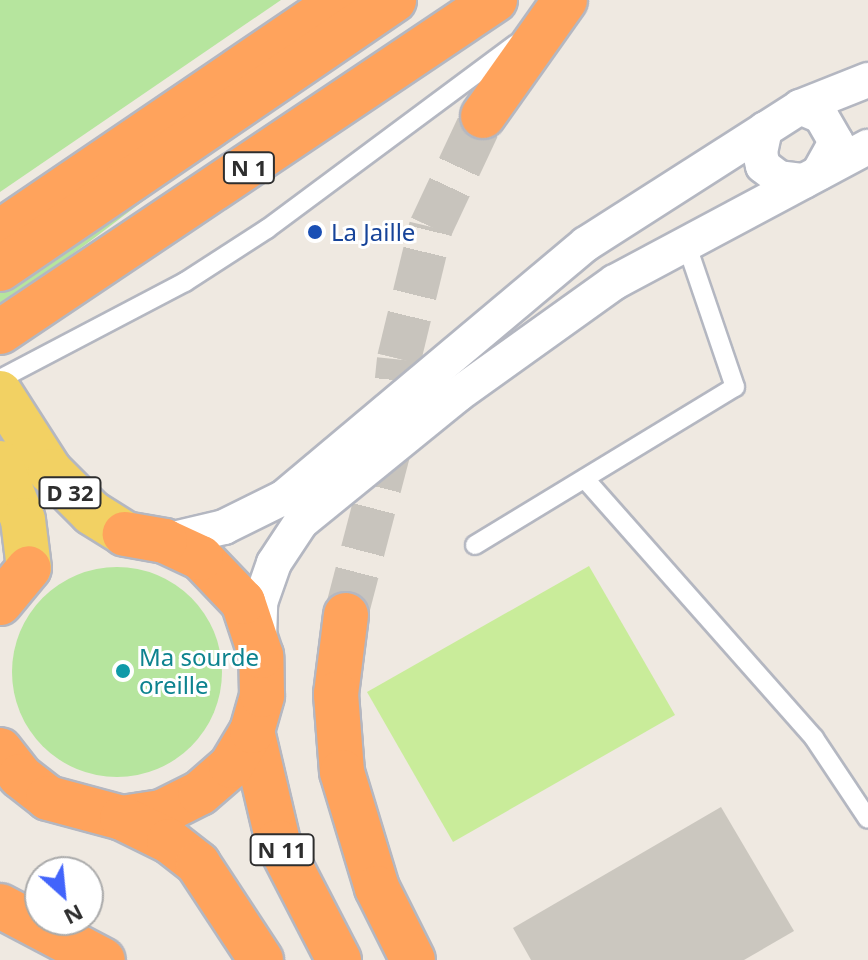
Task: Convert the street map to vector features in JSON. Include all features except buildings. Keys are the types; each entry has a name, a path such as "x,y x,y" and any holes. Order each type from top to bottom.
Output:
{"highway":[{"path":"0,232 342,0"},
{"name":"N 1","path":"0,269 394,0"},
{"name":"N 1","path":"0,332 495,0"},
{"path":"483,116 564,5"},
{"path":"122,818 162,812 200,793 231,766 252,731 262,695 259,639 243,602 221,574 145,538"},
{"path":"0,603 29,568"},
{"path":"346,615 336,694 342,772 377,888 413,960"},
{"name":"N 11","path":"252,731 278,842 339,960"},
{"path":"7,766 48,798 122,818 169,841 198,864 261,960"},
{"path":"0,906 103,960"}],"main road":[{"name":"D 32","path":"0,393 14,452 29,568"},
{"name":"D 32","path":"14,452 72,495 145,538"}],"street":[{"path":"145,538 224,527 283,498 586,244 800,107 868,80"},
{"path":"800,107 821,116 836,142 812,177"},
{"path":"765,129 760,153 763,166 779,178 812,177"},
{"path":"259,639 260,603 274,563 301,522 457,395 615,282 868,147"}],"lane":[{"path":"0,379 185,282 267,229 564,5"},
{"path":"475,545 735,387 687,246"},
{"path":"585,479 814,738 868,819"}],"green space":[{"path":"0,0 281,0 0,192"},
{"path":"225,139 89,242 0,306 0,287"},
{"path":"589,566 675,715 453,842 367,692"},
{"path":"117,567 157,575 191,598 214,632 222,672 214,712 191,746 157,769 117,777 77,769 43,746 20,712 12,672 20,632 43,598 77,575"}],"tunnel":[{"path":"346,615 390,446 399,359 431,227 483,116"}],"place":[{"name":"La Jaille","path":"315,232"},
{"name":"Ma sourde oreille","path":"123,671"}]}
